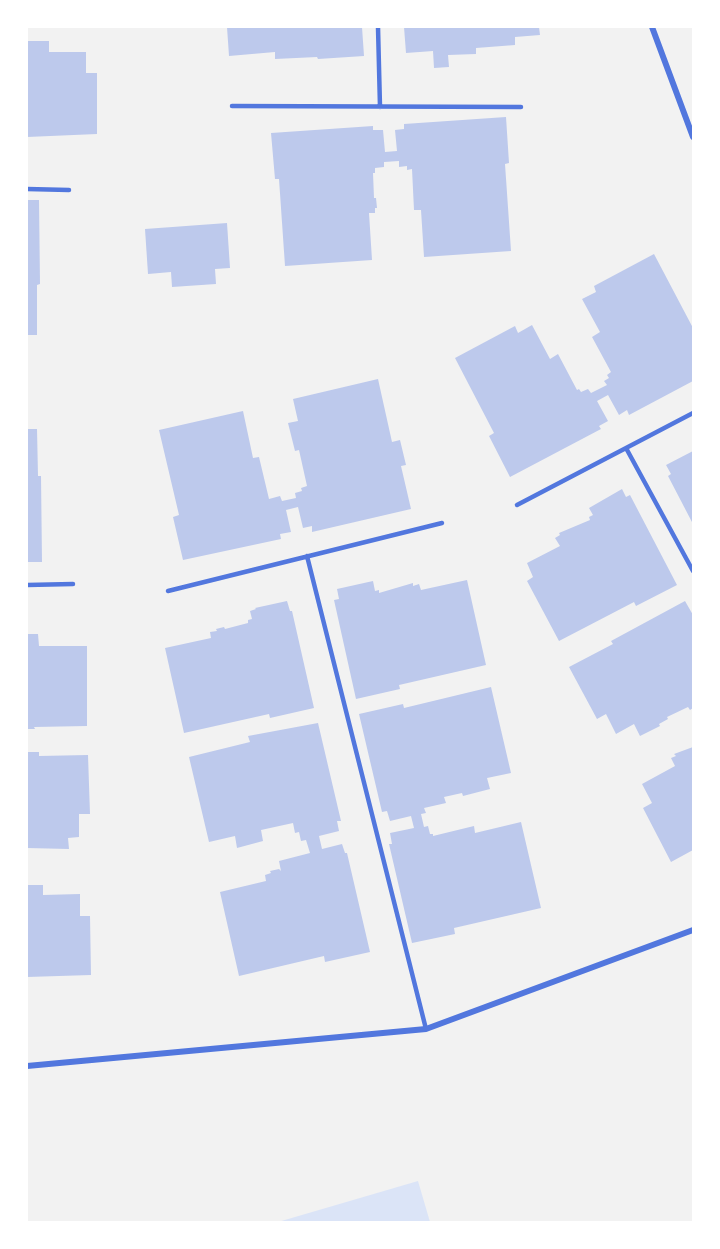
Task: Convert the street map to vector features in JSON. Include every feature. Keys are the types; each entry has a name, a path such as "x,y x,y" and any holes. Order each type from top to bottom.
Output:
{"street":[{"path":"652,27 693,137"},
{"path":"27,1066 426,1029 693,930"}],"lane":[{"path":"378,27 380,107"},
{"path":"232,106 521,107"},
{"path":"27,189 69,190"},
{"path":"517,505 693,413"},
{"path":"626,448 693,572"},
{"path":"168,591 442,523"},
{"path":"307,556 426,1029"},
{"path":"27,585 73,584"}],"shaded area":[{"path":"418,1181 430,1222 278,1222"}],"building":[{"path":"227,27 362,27 364,56 275,59 275,52 229,56"},
{"path":"404,27 539,27 540,35 515,37 515,45 476,48 476,54 448,55 449,67 434,68 433,51 406,53"},
{"path":"27,41 49,41 49,52 86,52 86,73 97,73 97,134 27,137"},
{"path":"506,117 509,163 505,164 511,251 424,257 421,210 414,210 412,169 407,170 407,166 399,167 399,161 384,162 384,167 375,168 375,173 373,173 374,198 376,198 377,208 375,208 375,213 369,213 372,260 285,266 279,179 275,179 271,133 373,126 373,130 383,130 385,152 397,151 395,130 404,129 404,124"},
{"path":"27,200 39,200 40,284 37,285 37,335 27,335"},
{"path":"227,223 230,268 215,269 216,284 172,287 171,272 148,274 145,229"},
{"path":"654,254 693,328 693,381 629,415 627,410 619,415 608,395 597,401 608,421 599,426 601,429 510,477 489,436 494,433 455,358 515,326 518,333 532,325 550,359 558,354 577,390 581,392 588,389 591,393 607,385 604,381 609,378 607,375 611,372 592,337 600,332 582,299 596,292 594,286"},
{"path":"378,379 392,442 400,440 406,465 401,466 411,509 312,532 312,526 303,528 298,507 286,510 291,532 280,534 281,539 183,560 173,517 179,515 159,430 243,411 253,458 259,457 269,499 280,496 282,501 296,498 295,493 307,486 299,450 295,451 288,423 298,421 293,399"},
{"path":"27,429 37,429 38,476 41,476 42,562 27,562"},
{"path":"693,451 693,524 668,476 671,474 666,465"},
{"path":"622,489 626,497 630,495 677,585 636,606 634,602 559,641 527,581 533,577 527,563 560,546 555,538 560,535 559,533 590,520 589,517 593,515 589,508"},
{"path":"467,580 486,665 399,685 400,689 356,699 334,600 339,599 337,589 373,581 375,591 379,590 379,593 413,583 413,586 419,584 421,590"},
{"path":"287,601 292,611 314,708 270,718 269,714 184,733 165,648 211,638 210,632 217,631 216,629 248,623 248,620 252,619 250,611 255,608"},
{"path":"685,601 693,615 693,708 690,710 688,707 667,717 668,719 659,724 660,726 640,736 634,724 616,734 606,714 597,719 569,667 613,644 611,641"},
{"path":"27,634 38,634 39,646 87,646 87,726 27,729"},
{"path":"491,687 511,773 487,778 490,789 463,796 462,793 444,797 446,803 424,808 426,813 421,814 424,827 428,826 433,836 474,826 475,833 521,822 541,908 454,928 455,934 412,943 389,844 392,844 390,833 414,828 411,816 390,821 387,811 382,812 359,714 403,704 404,708"},
{"path":"318,723 341,821 337,821 339,831 319,836 322,849 342,844 347,853 370,952 325,962 324,956 239,976 220,892 266,881 265,875 271,873 270,871 279,869 281,871 279,861 310,853 306,840 301,841 299,832 295,833 293,823 261,830 263,841 237,848 235,836 209,842 189,757 250,742 248,736"},
{"path":"693,747 693,850 671,862 643,808 652,803 642,784 675,766 671,758 676,756 674,754"},
{"path":"27,752 39,752 39,756 88,755 90,814 79,814 79,837 68,838 69,849 27,848"},
{"path":"27,885 43,885 43,895 80,894 80,916 90,916 91,975 27,977"}]}
